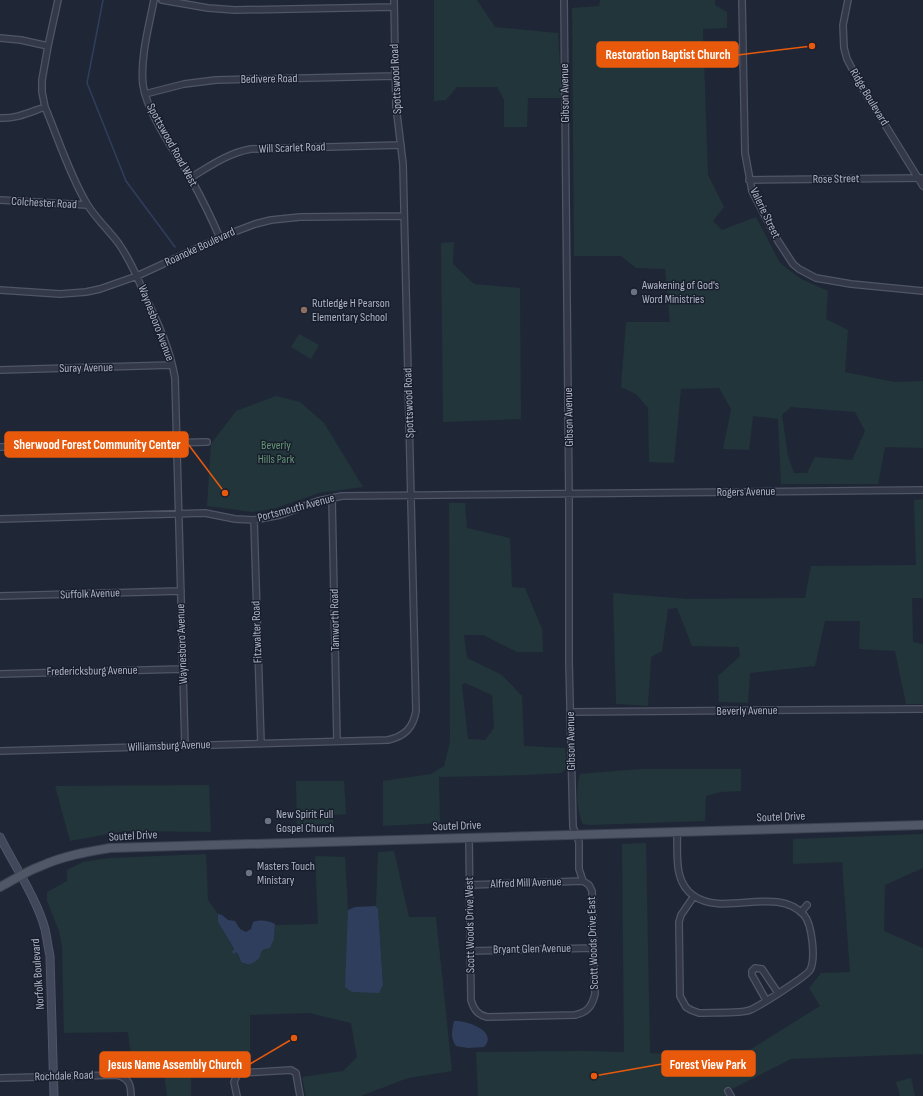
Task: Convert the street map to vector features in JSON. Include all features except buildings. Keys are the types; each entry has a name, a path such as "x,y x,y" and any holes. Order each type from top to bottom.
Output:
{"main road":[{"name":"Soutel Drive","path":"0,887 40,866 89,851 110,848 923,825"}],"street":[{"name":"Waynesboro Avenue","path":"58,0 42,80 42,92 45,107 87,205 119,244 137,276 163,334 172,365 176,390 185,746"},
{"name":"Spottswood Road West","path":"154,0 143,63 143,79 148,105 202,197 220,238"},
{"path":"162,0 208,8 235,10 394,7"},
{"name":"Spottswood Road","path":"337,741 388,740 396,738 407,732 412,726 415,720 416,711 403,164 396,106 394,0"},
{"name":"Gibson Avenue","path":"564,0 571,712 573,827 576,834"},
{"name":"Valerie Street","path":"742,0 745,153 749,180 752,192 778,241 793,264 804,273 816,278 851,284 923,291"},
{"name":"Ridge Boulevard","path":"848,0 843,36 847,59 860,86 920,178 923,186"},
{"path":"0,38 21,40 48,46"},
{"name":"Bedivere Road","path":"145,94 184,84 216,80 395,76"},
{"path":"0,118 23,115 45,107"},
{"name":"Will Scarlet Road","path":"190,178 224,158 251,149 401,145"},
{"name":"Rose Street","path":"749,180 920,178"},
{"name":"Colchester Road","path":"0,200 87,205"},
{"name":"Roanoke Boulevard","path":"0,290 60,294 112,286 255,224 286,218 404,216"},
{"name":"Suray Avenue","path":"0,370 172,365"},
{"path":"0,447 208,442"},
{"name":"Rogers Avenue","path":"569,494 923,490"},
{"name":"Portsmouth Avenue","path":"0,519 205,513 235,519 254,520 280,515 318,501 342,496 569,494"},
{"name":"Tamworth Road","path":"332,498 337,741"},
{"name":"Fitzwalter Road","path":"254,520 261,744"},
{"name":"Suffolk Avenue","path":"0,596 181,591"},
{"name":"Fredericksburg Avenue","path":"0,674 183,668"},
{"name":"Beverly Avenue","path":"571,712 923,709"},
{"name":"Williamsburg Avenue","path":"0,752 337,741"},
{"path":"677,832 678,870 680,879 688,891 702,901 714,903 775,902 794,907 801,912 811,929 811,969 803,978 750,1010 744,1012 699,1012 691,1010 686,1006 680,996 679,922 681,915 694,896"},
{"name":"Scott Woods Drive East","path":"476,1012 487,1017 576,1015 583,1013 590,1008 595,994 592,891 589,885 582,882 579,869 579,842 576,834"},
{"name":"Norfolk Boulevard","path":"0,837 41,918 48,941 50,956 54,1096"},
{"name":"Scott Woods Drive West","path":"469,837 472,1000 476,1012"},
{"name":"Alfred Mill Avenue","path":"470,885 582,882"},
{"path":"801,912 807,905"},
{"name":"Bryant Glen Avenue","path":"471,951 594,948"},
{"path":"766,1000 752,975 752,971 755,968 762,969 778,993"},
{"path":"237,1096 234,1082 237,1075 240,1073 291,1070 296,1073 300,1096"},
{"name":"Rochdale Road","path":"0,1078 117,1075 127,1079 131,1087 131,1096"}],"green space":[{"path":"434,0 477,0 495,27 558,33 562,98 528,98 527,127 504,127 504,100 497,87 457,87 446,100 434,101"},
{"path":"600,0 715,0 715,5 727,12 727,28 703,29 708,175 724,207 713,221 722,230 756,217 780,263 801,279 828,291 826,319 848,330 845,372 895,382 923,381 923,448 885,447 878,484 781,484 778,419 753,416 749,450 723,449 731,409 719,388 681,389 674,463 649,462 648,408 636,394 621,387 626,322 670,322 665,269 636,268 621,256 574,256 572,8 599,6","holes":["791,407 855,412 865,431 852,460 815,457 807,473 794,473 788,456 782,415"]},
{"path":"454,242 453,264 474,284 520,288 521,419 443,422 441,243"},
{"path":"299,334 319,345 311,359 291,347"},
{"name":"Beverly Hills Park","path":"276,396 300,402 324,423 363,487 319,493 276,508 253,512 207,506 211,444 236,411"},
{"path":"923,499 923,598 912,598 913,642 923,644 923,704 906,704 895,651 859,649 860,621 825,621 815,666 750,673 748,703 719,702 718,676 740,656 739,647 692,646 677,608 668,609 662,651 651,657 648,706 616,704 613,593 688,599 805,598 811,566 916,565 914,500"},
{"path":"449,503 465,503 467,528 510,538 512,587 525,588 542,629 543,652 517,652 483,635 464,635 467,658 502,675 522,696 524,746 565,748 567,768 561,773 439,777 440,823 383,826 383,781 431,774 444,766 450,742","holes":["465,683 492,695 494,728 485,740 468,739 462,685"]},
{"path":"640,769 741,769 741,791 721,792 706,796 705,821 583,824 577,799 580,774"},
{"path":"296,781 344,781 346,814 333,815 333,831 297,832"},
{"path":"209,785 211,832 125,831 70,841 55,786"},
{"path":"923,834 923,868 885,885 884,931 923,948 923,1054 791,1059 726,1092 727,1096 478,1096 476,1052 624,1052 622,844 646,843 650,1053 700,1056 751,1049 820,1006 809,988 821,973 850,972 842,862 793,864 793,839"},
{"path":"394,851 409,917 436,917 452,1071 408,1078 361,1096 306,1096 302,1077 343,1071 357,1057 351,1023 309,1013 250,1015 250,1064 218,1066 191,1077 191,1096 167,1096 163,1063 132,1064 128,1032 64,1033 62,947 59,931 47,901 47,892 67,881 67,870 83,862 109,858 206,854 208,900 218,914 218,922 234,950 232,952 236,952 241,962 246,965 274,939 275,925 318,924 315,856 345,857 348,910 383,985 378,909 376,906 378,852"},
{"path":"911,1078 915,1096 900,1096 896,1082"}],"water":[{"path":"376,906 378,909 383,985 379,993 352,992 345,987 348,910 355,907"},
{"path":"218,914 222,915 228,920 235,921 240,929 246,932 251,929 253,922 256,921 264,921 275,924 274,939 270,948 263,950 260,957 252,964 241,962 238,954 236,952 234,954 232,952 234,949 218,922"},
{"path":"454,1021 466,1022 484,1031 488,1041 484,1047 468,1048 456,1046 452,1037"}],"waterway":[{"path":"103,0 87,83 126,181 175,247"}],"place":[{"name":"Restoration Baptist Church","path":"812,46"},
{"name":"Awakening of God's Word Ministries","path":"634,292"},
{"name":"Rutledge H Pearson Elementary School","path":"304,310"},
{"name":"Sherwood Forest Community Center","path":"225,493"},
{"name":"New Spirit Full Gospel Church","path":"268,821"},
{"name":"Masters Touch Ministary","path":"249,873"},
{"name":"Jesus Name Assembly Church","path":"294,1038"},
{"name":"Forest View Park","path":"594,1076"}]}
